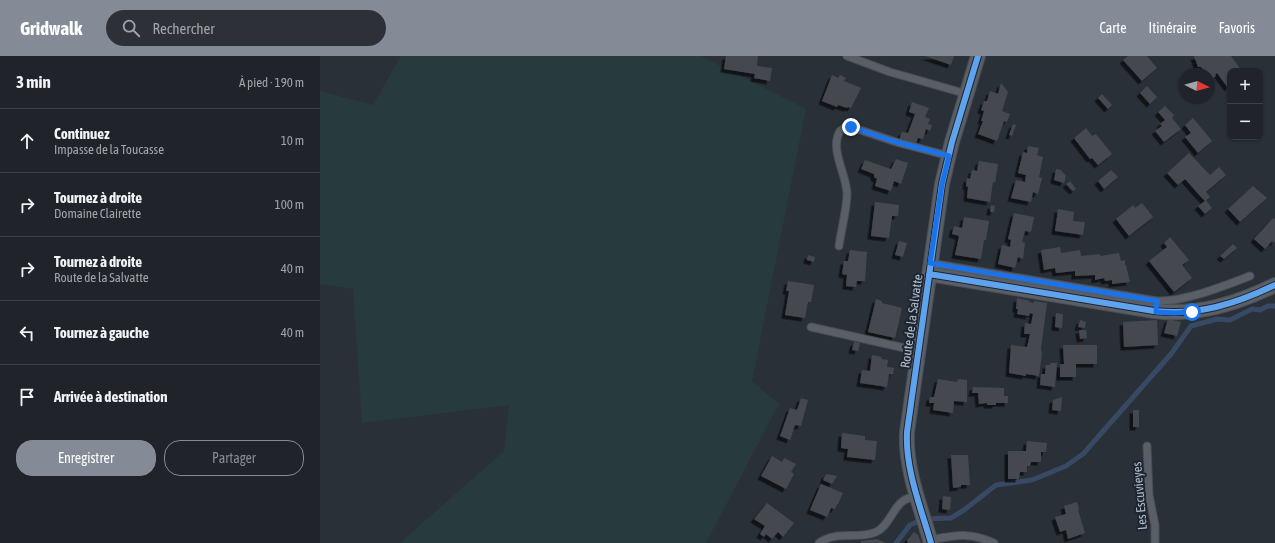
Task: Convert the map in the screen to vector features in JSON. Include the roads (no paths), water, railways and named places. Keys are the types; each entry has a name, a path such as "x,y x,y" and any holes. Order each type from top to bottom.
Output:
{"street":[{"name":"Route de la Salvatte","path":"930,542 906,454 906,443 942,184 978,56"},
{"path":"930,269 1156,306 1174,313 1192,312 1252,296 1275,285"}],"lane":[{"path":"847,56 890,72 967,94"},
{"path":"839,246 847,194 836,141 840,131 851,127 896,142 949,156"},
{"path":"1156,306 1218,288 1250,276"},
{"path":"811,327 918,351"},
{"name":"Les Escuvieyes","path":"1147,446 1149,495 1155,525 1155,543"},
{"path":"819,543 824,539 835,536 865,535 878,531 904,500 917,496"},
{"path":"930,542 957,535 965,535 980,537 994,543"}],"waterway":[{"path":"896,543 910,525 924,519 951,518 964,510 996,485 1032,480 1066,466 1083,454 1171,354 1191,326 1217,319 1230,320 1252,309 1260,310 1268,306 1275,306"}]}
